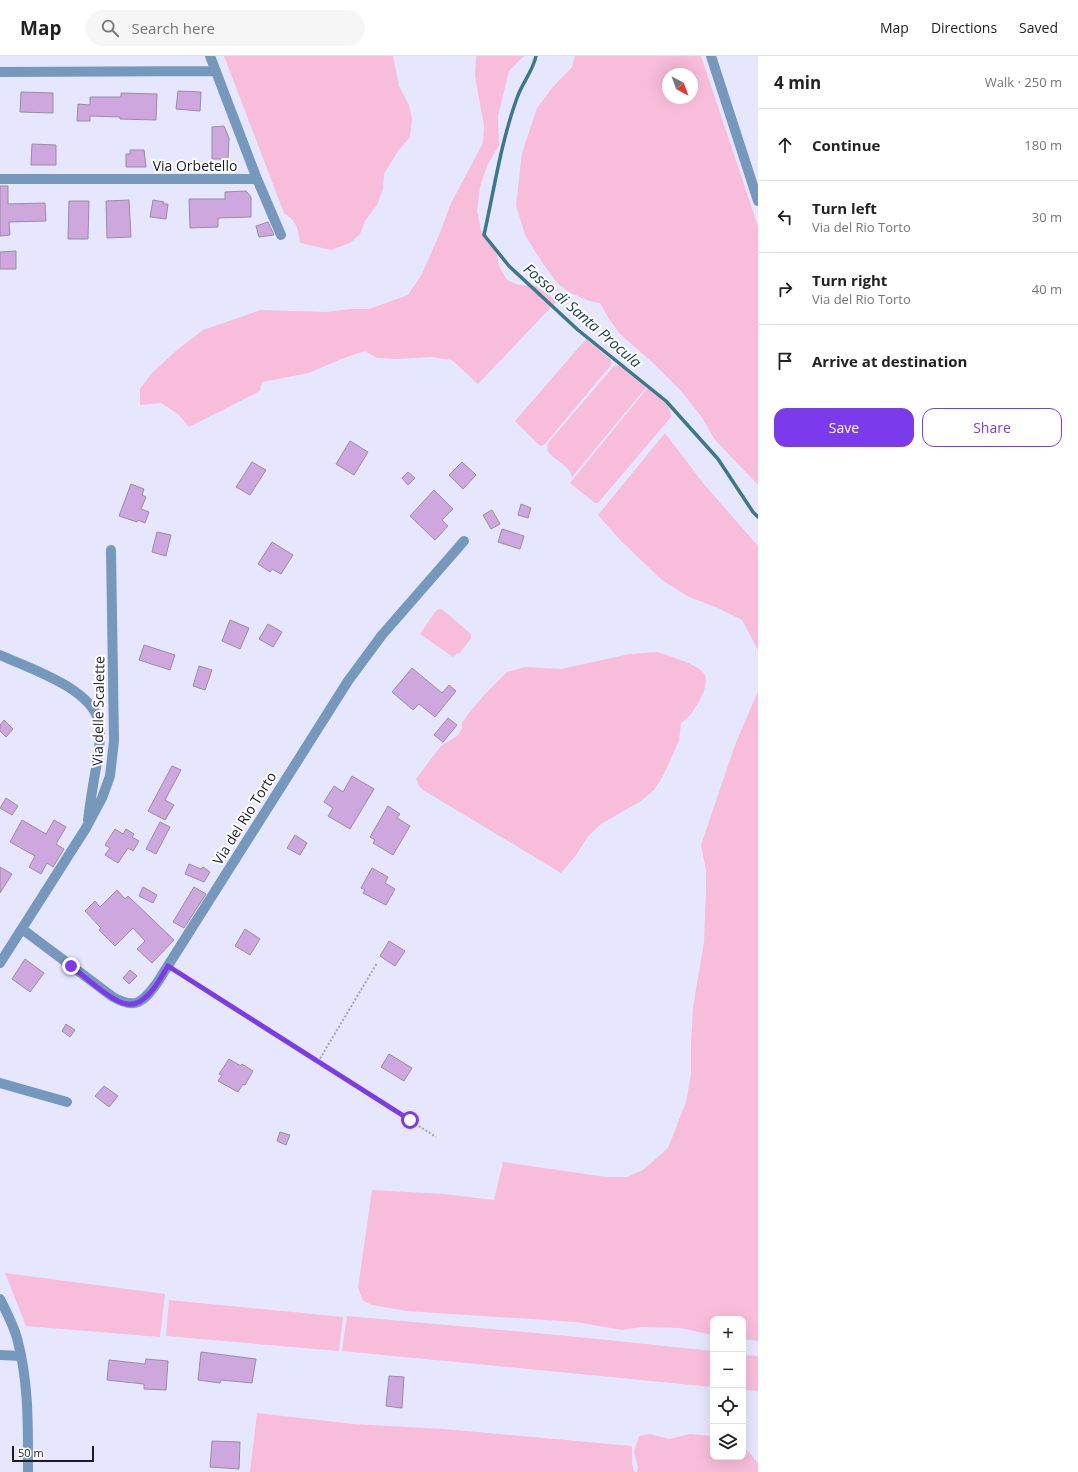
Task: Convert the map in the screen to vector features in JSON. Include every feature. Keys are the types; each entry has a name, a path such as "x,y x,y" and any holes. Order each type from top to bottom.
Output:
{"street":[{"name":"Via Orbetello","path":"0,179 257,179 210,56"},
{"path":"711,56 758,201"},
{"path":"0,72 216,70"},
{"path":"257,179 282,235"},
{"name":"Via del Rio Torto","path":"22,930 108,994 126,1004 137,1003 144,999 154,988 348,681 382,635 464,541"},
{"name":"Via delle Scalette","path":"0,963 86,828 106,788 112,769 114,752 111,550"},
{"path":"0,655 69,687 86,702 96,715 100,729 100,744 86,828"},
{"path":"0,1083 68,1102"},
{"path":"0,1298 14,1331 21,1356 27,1395 28,1472"},
{"path":"0,1355 21,1356"}],"path":[{"path":"318,1062 377,964"},
{"path":"168,966 436,1137"}],"shaded area":[{"path":"224,56 393,56 399,86 409,105 412,118 410,137 398,151 384,174 383,189 377,205 365,221 360,234 350,243 331,250 300,243 294,222 284,213"},
{"path":"476,56 524,56 509,71 498,116 499,145 487,166 480,187 477,211 481,230 492,242 499,266 507,280 519,285 536,286 557,301 478,384 452,360 431,357 397,359 377,358 365,351 341,359 309,373 262,382 260,391 189,427 178,414 161,403 140,405 140,389 152,373 177,350 203,330 261,310 326,312 350,309 369,309 408,295 422,274 451,203 483,143 484,126 475,76"},
{"path":"575,56 701,56 758,226 758,485 715,440 701,416 681,391 651,361 620,334 600,303 589,301 571,293 558,284 541,261 525,235 516,205 522,153 537,108 552,88 572,67"},
{"path":"586,339 611,360 611,365 545,444 541,446 515,421"},
{"path":"623,365 648,385 572,477 570,471 549,453 547,448 548,443 614,366"},
{"path":"649,386 666,404 671,413 671,417 598,503 595,503 570,483"},
{"path":"665,433 703,483 758,546 758,650 742,620 718,608 689,597 662,580 620,540 598,515"},
{"path":"441,609 471,634 471,638 459,654 457,653 453,657 420,634 435,612"},
{"path":"657,652 688,663 703,672 706,682 705,688 696,706 689,716 681,723 679,741 663,776 654,790 641,801 601,824 589,835 576,855 561,873 423,790 419,786 416,779 441,746 457,736 462,729 462,723 468,714 507,672 525,667 561,669 630,654"},
{"path":"758,691 758,1341 746,1339 746,1316 710,1316 710,1334 680,1328 641,1327 622,1330 576,1322 406,1311 372,1305 363,1301 358,1288 372,1190 444,1194 494,1200 503,1162 606,1177 627,1177 643,1170 668,1148 686,1102 691,1074 693,1007 704,942 706,870 701,845 735,745"},
{"path":"5,1273 165,1294 160,1337 26,1326"},
{"path":"169,1300 343,1317 339,1351 166,1336"},
{"path":"347,1316 568,1336 710,1351 710,1387 342,1351"},
{"path":"746,1355 758,1356 758,1391 746,1390"},
{"path":"257,1413 353,1424 443,1429 632,1446 632,1464 634,1472 250,1472"},
{"path":"650,1434 669,1439 690,1434 710,1436 710,1460 746,1460 746,1450 758,1463 758,1472 637,1472 638,1467 634,1452 639,1436"}],"building":[{"path":"178,91 201,92 200,111 176,109"},
{"path":"21,92 53,93 53,113 20,112"},
{"path":"121,93 157,94 156,120 90,116 90,121 77,121 78,104 90,105 90,97 121,97"},
{"path":"224,126 229,138 228,159 212,159 212,127"},
{"path":"32,144 56,145 56,165 31,165"},
{"path":"130,150 144,150 146,167 126,167 126,154 130,154"},
{"path":"0,186 8,186 8,204 45,203 46,221 9,222 10,235 0,236"},
{"path":"246,191 251,197 251,217 218,218 218,227 190,228 189,199 225,199 225,192"},
{"path":"129,200 131,237 107,238 106,201"},
{"path":"153,200 164,202 163,204 168,204 166,219 150,217"},
{"path":"69,201 89,201 88,239 68,239"},
{"path":"268,222 274,235 259,237 256,226"},
{"path":"16,251 16,269 0,269 0,252"},
{"path":"350,441 368,452 354,475 336,464"},
{"path":"252,462 266,470 250,495 236,487"},
{"path":"462,462 476,475 463,489 449,475"},
{"path":"408,472 415,478 408,485 402,478"},
{"path":"131,484 144,489 142,495 146,497 141,509 149,512 145,523 119,516"},
{"path":"434,490 453,509 442,520 448,526 435,540 410,516"},
{"path":"521,504 531,508 528,518 518,515"},
{"path":"492,510 500,524 491,529 483,515"},
{"path":"502,529 524,536 520,549 498,542"},
{"path":"157,532 171,535 166,556 152,552"},
{"path":"272,542 293,555 281,574 272,569 270,572 258,564"},
{"path":"230,620 249,628 240,649 222,641"},
{"path":"268,624 282,632 273,647 259,639"},
{"path":"144,645 175,655 170,670 139,660"},
{"path":"199,666 212,670 205,690 193,686"},
{"path":"412,668 442,693 449,685 456,691 435,717 419,704 413,710 392,692"},
{"path":"448,718 457,725 443,742 434,735"},
{"path":"4,720 13,729 6,737 0,731 0,725"},
{"path":"172,766 181,770 165,800 174,805 165,820 148,811"},
{"path":"352,776 374,789 350,829 328,816 333,808 324,802 334,786 343,792"},
{"path":"6,798 18,806 12,815 0,808"},
{"path":"388,806 400,814 397,818 410,826 393,855 373,843 375,840 370,837"},
{"path":"22,820 46,834 54,820 66,827 56,844 64,849 53,867 47,863 41,874 29,867 35,856 10,842"},
{"path":"160,822 170,827 156,854 146,849"},
{"path":"115,829 123,834 126,829 134,834 132,837 139,841 133,851 128,848 118,863 105,855 110,848 105,845"},
{"path":"295,835 307,843 300,855 287,848"},
{"path":"189,864 201,869 203,867 210,872 204,882 185,874"},
{"path":"0,867 12,874 0,893"},
{"path":"372,868 388,877 385,883 395,889 386,905 363,893 365,890 361,888"},
{"path":"143,887 157,895 153,903 139,896"},
{"path":"194,887 206,894 184,928 173,922"},
{"path":"117,890 125,899 128,896 174,940 152,963 137,949 145,941 133,928 115,946 99,930 101,928 85,911 95,901 100,907"},
{"path":"245,929 260,939 250,955 235,946"},
{"path":"389,941 405,951 395,966 380,956"},
{"path":"25,959 44,973 30,992 12,979"},
{"path":"130,970 137,976 129,984 123,978"},
{"path":"66,1024 75,1030 70,1037 62,1031"},
{"path":"389,1054 412,1068 404,1081 381,1067"},
{"path":"229,1059 241,1066 242,1064 253,1071 245,1085 243,1084 238,1092 218,1081 222,1075 219,1074"},
{"path":"104,1086 118,1096 109,1107 95,1096"},
{"path":"280,1132 290,1135 286,1145 277,1141"},
{"path":"201,1352 256,1359 252,1383 221,1380 220,1383 198,1380"},
{"path":"146,1359 168,1361 166,1390 144,1389 144,1384 107,1380 109,1360 145,1364"},
{"path":"389,1376 404,1377 402,1408 386,1406"},
{"path":"212,1441 240,1442 239,1469 210,1467"}],"waterway":[{"name":"Fosso di Santa Procula","path":"536,56 519,93 511,115 502,149 484,235 509,266 578,330 666,401 718,459 753,512 758,517"}],"route":[{"path":"71,966 122,1003 131,1004 137,1003 146,997 154,988 168,966 410,1120"}]}
